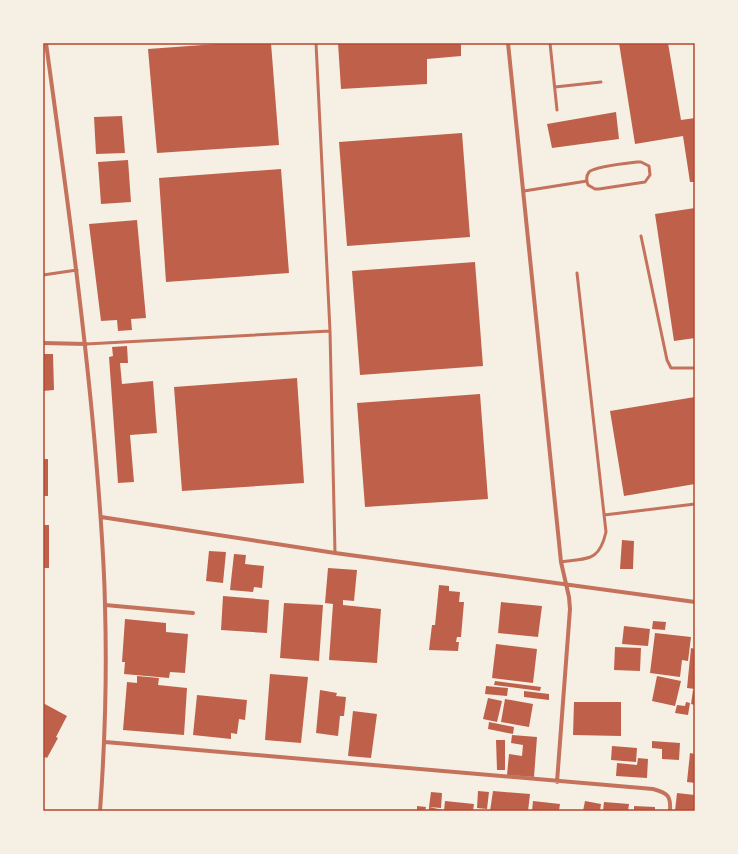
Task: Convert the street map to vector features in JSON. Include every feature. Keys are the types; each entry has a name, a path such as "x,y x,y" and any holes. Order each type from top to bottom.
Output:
{"street":[{"path":"46,43 86,344 101,517 106,605 105,742 100,811"},
{"path":"508,43 561,562 569,597 570,617 557,782"},
{"path":"43,343 86,344"},
{"path":"101,517 335,553 695,602"},
{"path":"106,605 193,613"},
{"path":"105,742 660,791 669,796 671,804 670,811"}],"lane":[{"path":"316,43 330,331 335,553"},
{"path":"550,43 557,110"},
{"path":"555,86 601,82"},
{"path":"637,162 646,163 651,171 649,179 641,183 594,189 591,188 586,181 588,174 594,169 637,162"},
{"path":"524,191 586,181"},
{"path":"641,236 667,360 671,368 695,368"},
{"path":"43,275 77,270"},
{"path":"561,562 592,557 603,546 606,532 576,273"},
{"path":"86,344 330,331"},
{"path":"604,516 695,504"}],"building":[{"path":"230,43 271,43 279,145 157,153 148,49"},
{"path":"338,43 461,43 461,56 427,59 427,84 341,89"},
{"path":"619,43 668,43 681,120 695,118 695,182 690,182 683,136 635,144"},
{"path":"616,112 619,139 552,148 547,124"},
{"path":"122,116 125,153 96,154 94,117"},
{"path":"462,133 470,237 347,246 339,142"},
{"path":"128,160 131,202 101,204 98,162"},
{"path":"281,169 289,273 166,282 159,178"},
{"path":"695,208 695,338 674,341 655,214"},
{"path":"137,220 146,318 131,319 132,330 118,331 117,320 101,321 89,224"},
{"path":"475,262 483,366 360,375 352,271"},
{"path":"127,346 128,363 120,363 122,384 153,381 157,433 130,435 134,482 118,483 109,357 113,356 112,347"},
{"path":"43,354 53,354 54,390 43,391"},
{"path":"297,378 304,483 182,491 174,387"},
{"path":"480,394 488,499 365,507 357,403"},
{"path":"695,397 695,484 624,496 610,411"},
{"path":"43,459 48,459 48,496 43,496"},
{"path":"43,525 49,525 49,568 43,568"},
{"path":"622,540 634,541 633,569 620,569"},
{"path":"209,551 226,552 223,583 206,581"},
{"path":"234,554 246,555 245,564 264,566 262,588 254,587 253,592 230,590"},
{"path":"328,568 357,570 354,601 343,600 343,605 381,609 377,663 329,660 333,604 325,603"},
{"path":"439,585 449,586 449,591 460,592 459,602 464,602 461,637 457,637 456,642 459,642 458,651 429,650 432,625 435,625"},
{"path":"223,596 269,600 267,633 221,630"},
{"path":"501,602 542,606 538,637 498,633"},
{"path":"284,603 323,605 319,661 280,658"},
{"path":"125,619 166,623 166,632 188,634 185,673 170,672 169,678 124,674 125,662 122,662"},
{"path":"653,621 666,622 665,630 652,629"},
{"path":"624,626 650,629 648,646 622,644"},
{"path":"655,633 691,637 688,661 682,660 680,677 650,673"},
{"path":"496,644 537,649 533,683 492,678"},
{"path":"615,647 641,648 640,671 614,670"},
{"path":"691,648 695,649 695,689 687,688"},
{"path":"270,674 308,677 301,743 265,740"},
{"path":"137,676 159,678 158,685 187,688 184,735 123,730 127,682 137,683"},
{"path":"657,676 681,681 675,706 652,701"},
{"path":"495,681 541,687 540,691 494,685"},
{"path":"486,686 508,688 507,696 485,694"},
{"path":"320,690 337,693 336,696 346,697 344,716 340,716 338,736 316,733"},
{"path":"693,690 695,691 695,705 691,704"},
{"path":"524,691 549,694 549,700 524,697"},
{"path":"197,695 247,700 245,720 239,719 237,734 231,733 231,739 193,735"},
{"path":"488,698 502,701 497,722 483,719"},
{"path":"505,699 533,704 529,727 501,722"},
{"path":"574,702 621,702 621,736 573,735"},
{"path":"686,702 690,703 688,715 675,713 677,705 685,706"},
{"path":"43,703 67,716 56,737 58,738 47,758 45,757 43,761"},
{"path":"353,711 377,714 371,758 348,756"},
{"path":"489,722 514,727 513,734 488,729"},
{"path":"512,735 537,737 534,777 507,775 509,754 522,756 523,745 511,743"},
{"path":"496,740 505,740 505,770 497,770"},
{"path":"652,741 680,743 679,760 662,759 662,749 652,748"},
{"path":"612,746 637,748 636,762 611,760"},
{"path":"690,753 695,754 695,783 687,782"},
{"path":"638,758 648,759 647,778 616,776 617,763 637,765"},
{"path":"478,791 489,792 487,809 477,808"},
{"path":"493,791 530,794 528,811 490,811"},
{"path":"431,792 442,793 441,808 429,807"},
{"path":"677,793 695,795 695,811 675,811"},
{"path":"445,801 474,804 473,811 444,811"},
{"path":"533,801 560,804 559,811 532,811"},
{"path":"585,801 601,804 600,811 583,811"},
{"path":"604,802 629,804 628,811 603,811"},
{"path":"417,806 426,807 425,811 417,811"},
{"path":"634,806 655,807 655,811 634,811"},
{"path":"429,807 443,810 443,811 429,811"}]}
